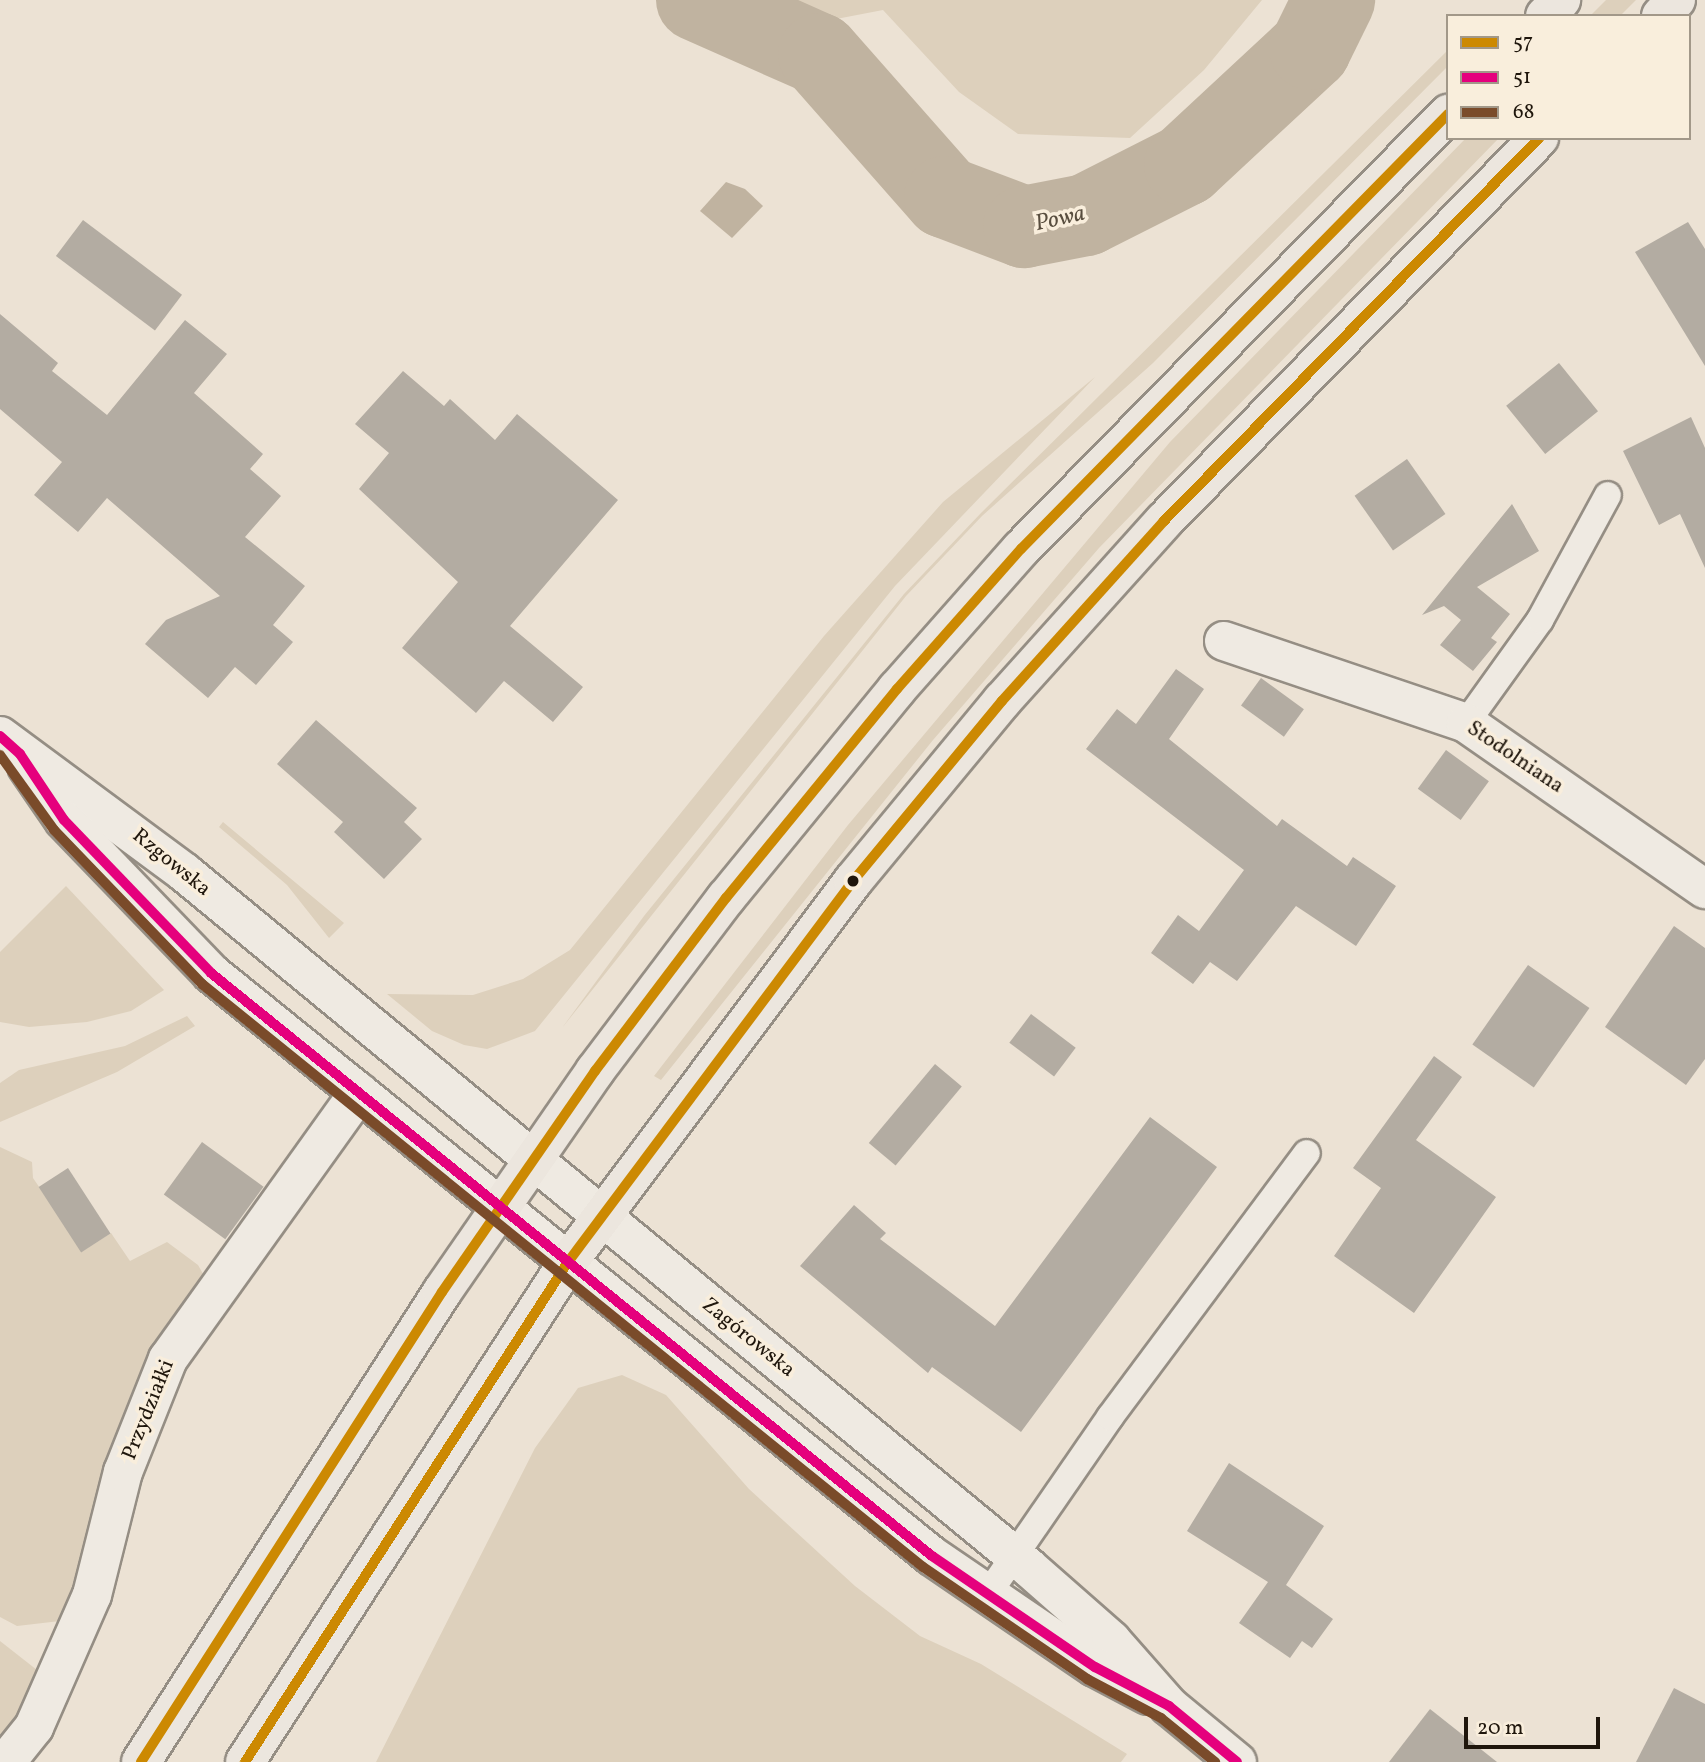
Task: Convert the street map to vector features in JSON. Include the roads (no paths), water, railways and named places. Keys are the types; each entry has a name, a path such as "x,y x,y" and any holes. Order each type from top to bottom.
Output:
{"main road":[{"path":"1547,14 1561,0"},
{"path":"1663,14 1676,0"},
{"path":"141,1762 395,1361 532,1160 726,898 953,623 1446,116"},
{"path":"245,1762 568,1262 746,1017 1002,701 1249,432 1537,140"}],"street":[{"name":"Stodolniana","path":"1224,640 1466,723 1705,889"},
{"name":"Rzgowska","path":"10,745 83,794 315,982"},
{"name":"Rzgowska","path":"10,745 64,820 121,882 211,973 275,1024"},
{"name":"Zagórowska","path":"315,982 1014,1557 1111,1640 1169,1706 1237,1762"},
{"name":"Zagórowska","path":"275,1024 932,1556 1095,1667 1169,1706"},
{"name":"Przydziałki","path":"6,1762 34,1727 92,1595 123,1472 168,1359 359,1092"}],"lane":[{"path":"1466,723 1540,620 1608,495"},
{"path":"988,1594 1110,1417 1307,1153"}],"waterway":[{"name":"Powa","path":"697,0 819,54 945,197 1024,227 1086,215 1185,165 1310,49 1334,0"}]}
